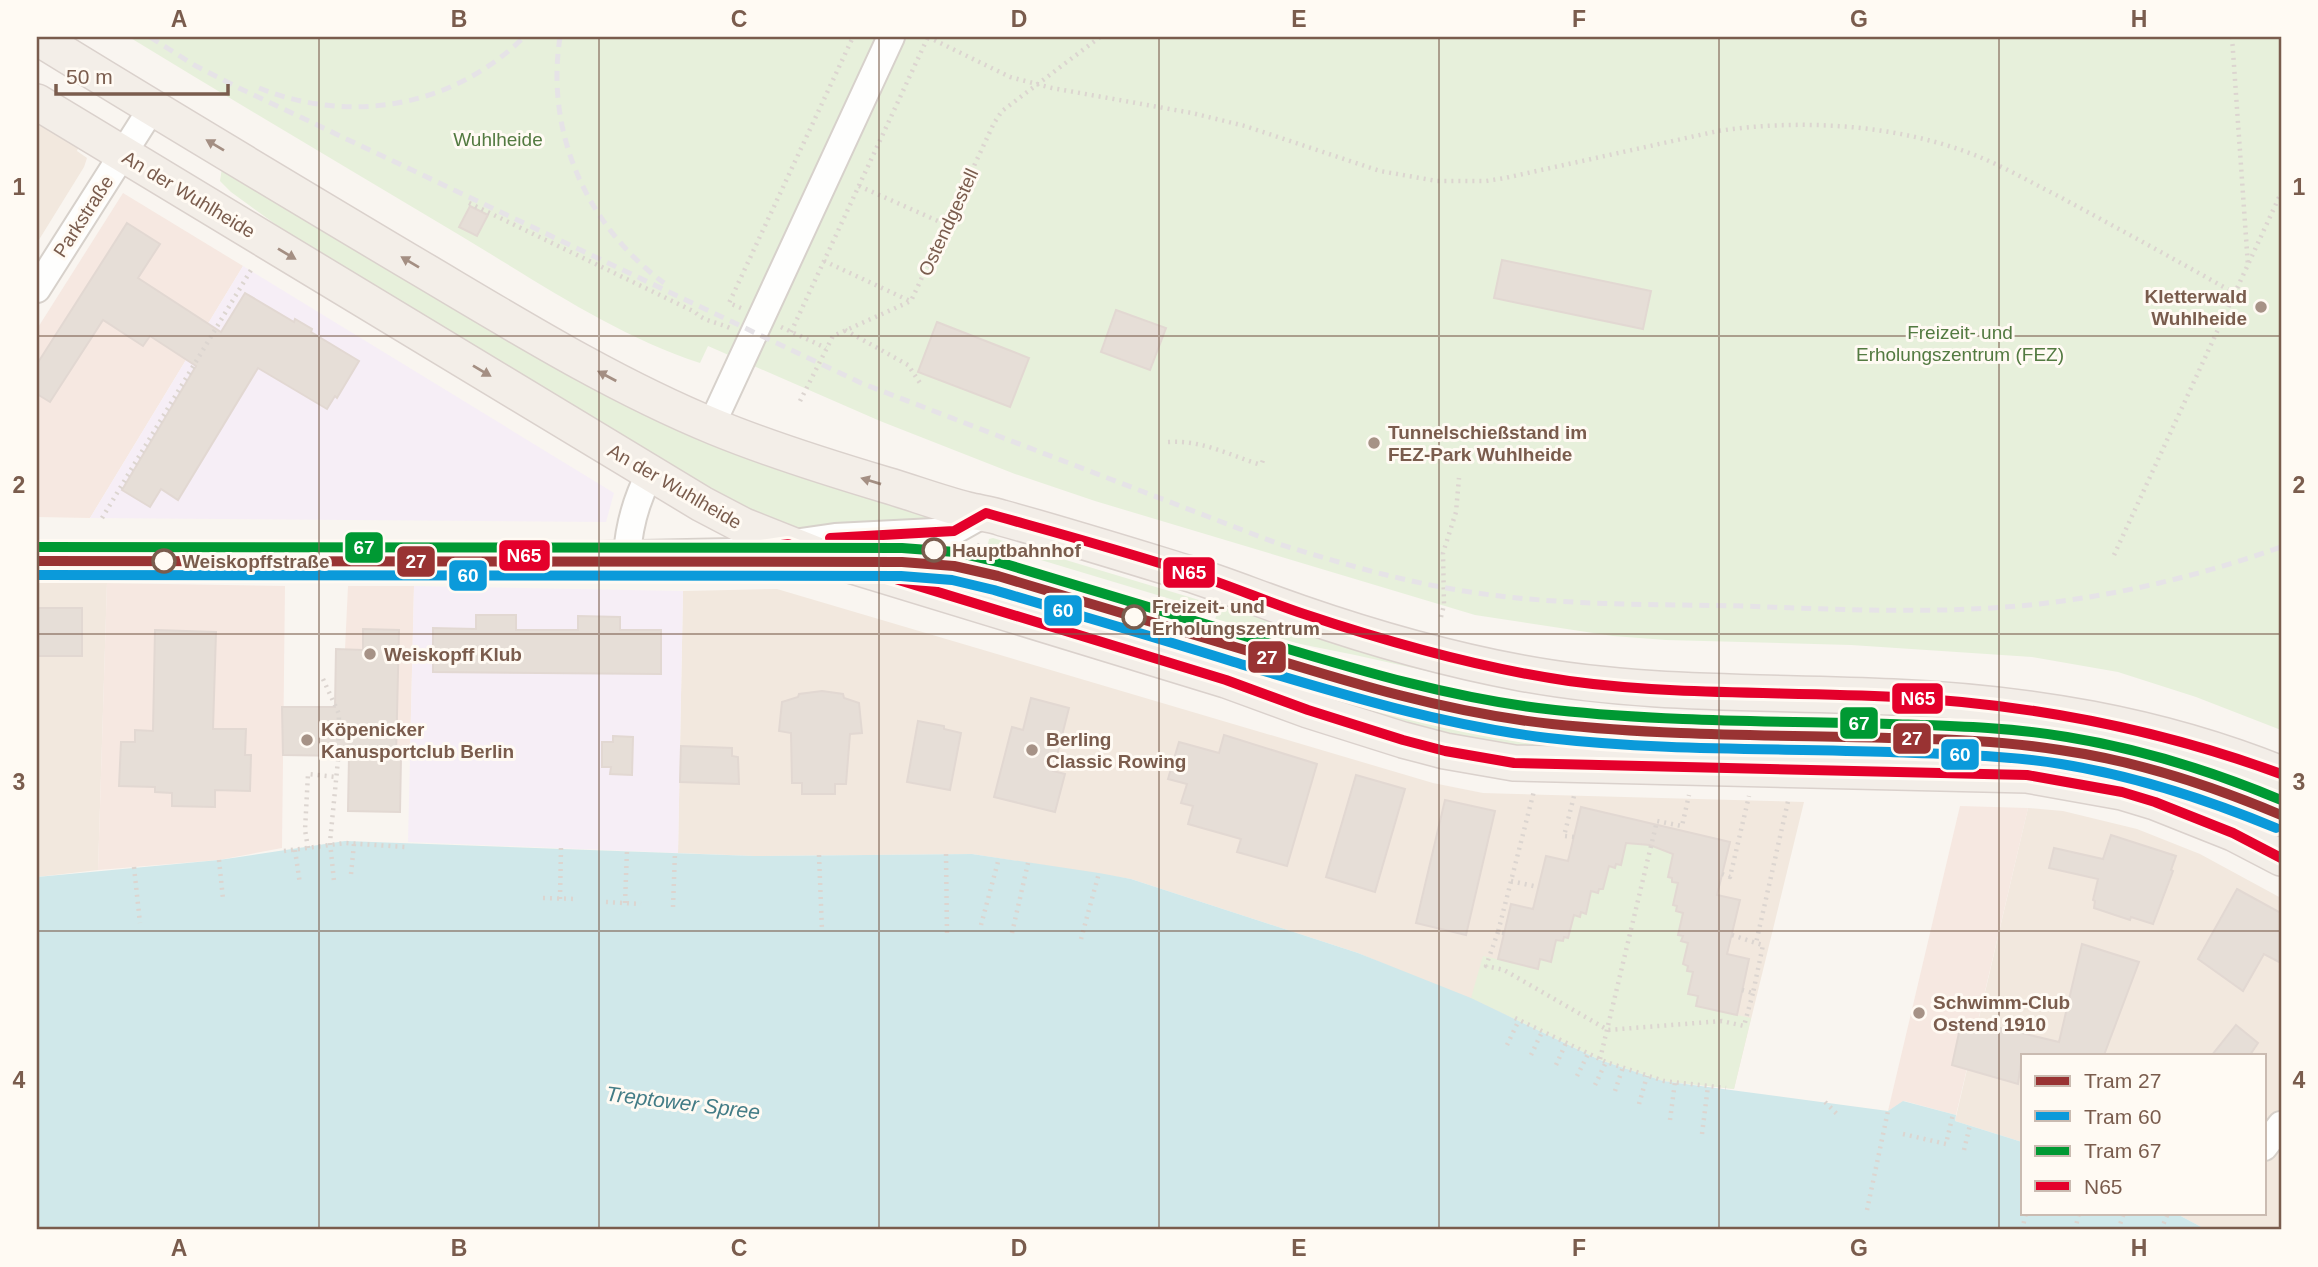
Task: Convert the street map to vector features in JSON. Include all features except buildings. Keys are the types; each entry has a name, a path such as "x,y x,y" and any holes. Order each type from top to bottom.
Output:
{"main road":[{"path":"37,37 540,340 636,391 711,426 789,456 966,510 981,529 1222,584 1303,614 1416,649 1522,673 1622,687 1895,696 1991,703 2059,712 2165,735 2240,757 2281,774"},
{"name":"An der Wuhlheide","path":"37,102 702,504 817,555 1226,680 1352,724 1445,751 1514,763 2027,775 2122,792 2155,802 2233,833 2281,858"}],"street":[{"path":"711,426 891,37"},
{"name":"Parkstraße","path":"37,289 152,108"},
{"path":"627,555 630,525 638,497 650,473"},
{"path":"37,557 627,555 733,552 835,537 981,529"},
{"path":"2266,1144 2281,1125"}],"path":[{"path":"758,329 729,303 853,37"},
{"path":"791,332 928,37 1010,77 1192,113 1245,126 1380,171 1437,181 1486,181 1505,178 1718,131 1752,126 1815,124 1914,138 1965,151 2000,166 2129,234 2236,295"},
{"name":"Ostendgestell","path":"911,301 994,123 1010,103 1100,37"},
{"path":"2232,37 2248,267"},
{"path":"859,186 947,225"},
{"path":"2115,555 2281,193"},
{"path":"469,203 695,312 706,321 791,332 826,348"},
{"path":"824,261 911,301"},
{"path":"102,518 251,270"},
{"path":"800,401 833,336 911,301"},
{"path":"844,330 908,365 922,386"},
{"path":"1168,442 1213,447 1258,464 1263,460"},
{"path":"1441,617 1444,605 1443,553 1456,512 1459,478"},
{"path":"981,529 1008,555 1007,560"},
{"path":"1306,676 1380,699 1486,722 1578,735"},
{"path":"323,679 339,714 337,777 330,845 334,881"},
{"path":"1709,740 1722,741 1722,718"},
{"path":"308,848 305,830 308,774 337,777"},
{"path":"1534,792 1511,881 1501,933 1486,966 1504,970 1608,1030 1722,1021 1744,1026 1763,944 1732,934"},
{"path":"1574,837 1564,836 1575,792"},
{"path":"1600,1059 1657,821 1682,826 1689,794"},
{"path":"1722,874 1730,877 1749,795"},
{"path":"1756,943 1789,796"},
{"path":"351,874 354,844"},
{"path":"284,851 354,844 406,846"},
{"path":"560,899 561,847"},
{"path":"295,850 300,884"},
{"path":"625,903 627,850"},
{"path":"673,907 675,852"},
{"path":"946,854 947,933"},
{"path":"819,855 822,931"},
{"path":"981,925 999,858"},
{"path":"219,860 223,899"},
{"path":"1012,933 1028,863"},
{"path":"134,867 140,923"},
{"path":"1081,939 1099,873"},
{"path":"1511,881 1538,887"},
{"path":"543,898 577,899"},
{"path":"606,902 641,904"},
{"path":"1742,990 1753,993"},
{"path":"1507,1045 1517,1019 1606,1062 1647,1076 1726,1088"},
{"path":"1531,1055 1542,1032"},
{"path":"1556,1065 1566,1043"},
{"path":"1577,1076 1588,1054"},
{"path":"1595,1084 1606,1062"},
{"path":"1615,1091 1623,1067"},
{"path":"1639,1104 1647,1076"},
{"path":"1670,1120 1675,1082"},
{"path":"1702,1134 1708,1086"},
{"path":"1825,1102 1837,1114"},
{"path":"1867,1210 1888,1111"},
{"path":"1903,1134 1946,1144 1953,1114"},
{"path":"1964,1150 1970,1125"}],"shaded area":[{"path":"37,120 79,146 77,151 87,158 37,243"},
{"path":"123,193 243,266 90,518 37,517 37,329"},
{"path":"243,266 614,493 606,522 90,518"},
{"path":"37,583 107,583 98,870 37,877"},
{"path":"107,583 285,586 282,848 219,860 98,870"},
{"path":"348,586 414,586 410,752 355,749 347,700 335,700 336,649 345,649"},
{"path":"414,586 683,591 678,853 408,842"},
{"path":"777,589 1433,783 1483,793 1804,802 1734,1089 1663,1081 1358,953 1131,879 972,854 754,856 678,853 683,591"},
{"path":"1960,806 2028,808 1956,1115 1904,1101 1888,1111"},
{"path":"2028,808 2063,811 2137,829 2200,854 2281,898 2281,1230 2207,1230 2177,1214 2266,1214 2266,1054 2021,1054 2021,1142 1955,1121"}],"green space":[{"name":"Wuhlheide","path":"129,37 2281,37 2281,730 2196,697 2118,672 2032,657 1851,645 1666,640 1613,636 1475,615 1095,501 1015,474 880,421 708,346 700,363 638,338 548,289"},
{"path":"222,168 321,222 933,516 932,520 785,528 731,505 326,261 231,192 220,181"},
{"path":"989,539 1229,609 1554,689 1553,696 1231,628 1214,623 1217,613 988,544"},
{"path":"1233,653 1406,703 1538,729 1684,739 1977,747 2087,760 2186,786 2250,810 2281,824 2281,844 2198,803 1522,751 1450,741 1229,669"},
{"path":"1634,840 1668,848 1667,853 1673,854 1672,882 1678,883 1673,905 1677,906 1677,911 1683,913 1678,935 1683,936 1682,941 1688,943 1683,964 1688,966 1687,971 1693,972 1688,994 1698,996 1697,1006 1751,1018 1734,1089 1663,1081 1600,1060 1471,998 1483,956 1537,968 1540,959 1551,962 1556,940 1569,938 1574,915 1580,917 1581,912 1586,913 1591,891 1597,893 1599,889 1603,889 1609,866 1615,868 1616,864 1621,865 1626,843 1632,845"}],"water":[{"name":"Treptower Spree","path":"345,841 754,856 972,854 1099,873 1131,879 1358,953 1471,998 1600,1060 1663,1081 1888,1111 1903,1101 1956,1115 1955,1121 2021,1142 2021,1214 2177,1214 2207,1230 37,1230 37,877 219,860"}],"railway":[{"path":"150,37 194,65 237,87 861,383 1279,544 1393,577 1464,591 1568,602 1868,610 1992,608 2066,601 2139,588 2211,570 2281,547"},
{"path":"259,88 294,99 329,105 365,107 399,103 433,94 466,80 496,61 524,37"},
{"path":"560,37 557,73 559,108 566,142 578,175 593,205 613,234 637,260 664,283"}],"tram line":[{"name":"67","path":"37,547 902,548 955,552 1002,563 1361,670 1477,698 1555,710 1638,717 1957,726 2045,734 2149,755 2202,770 2281,800"},
{"name":"27","path":"37,561 902,562 954,566 998,576 1358,684 1474,712 1552,724 1636,731 1953,740 2039,747 2145,767 2200,784 2281,815"},
{"name":"60","path":"37,575 901,576 952,580 994,590 1350,696 1468,725 1548,738 1633,745 1933,753 2040,761 2144,782 2223,807 2276,828"}],"transit line":[{"name":"N65","path":"830,538 954,531 986,513 1171,567 1369,635 1502,669 1610,686 1946,700 2043,712 2139,731 2281,774"},
{"name":"N65","path":"37,557 674,555 733,552 788,544 1226,680 1403,740 1445,751 1514,763 2027,775 2122,792 2155,802 2233,833 2281,858"}],"place":[{"name":"Kletterwald Wuhlheide","path":"2261,307"},
{"name":"Tunnelschießstand im FEZ-Park Wuhlheide","path":"1374,443"},
{"name":"Hauptbahnhof","path":"934,550"},
{"name":"Weiskopffstraße","path":"164,561"},
{"name":"Freizeit- und Erholungszentrum","path":"1134,617"},
{"name":"Weiskopff Klub","path":"370,654"},
{"name":"Köpenicker Kanusportclub Berlin","path":"307,740"},
{"name":"Berling Classic Rowing","path":"1032,750"},
{"name":"Schwimm-Club Ostend 1910","path":"1919,1013"}],"park label":[{"name":"Freizeit- und Erholungszentrum (FEZ)","path":"1960,343"}]}
